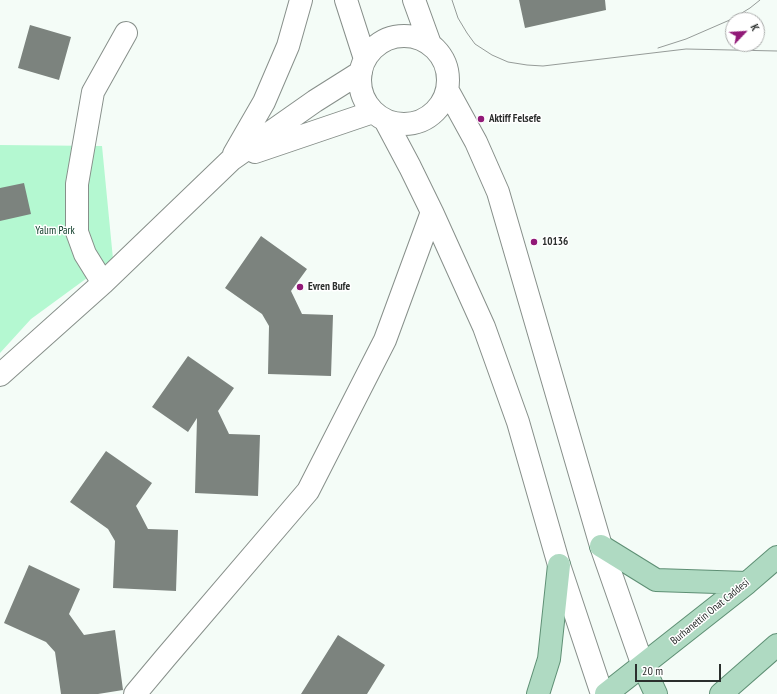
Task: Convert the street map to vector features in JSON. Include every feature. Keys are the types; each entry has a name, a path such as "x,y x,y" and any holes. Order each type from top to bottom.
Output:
{"main road":[{"path":"601,546 656,580 747,584"},
{"name":"Burhanettin Onat Caddesi","path":"606,694 747,584 777,557"},
{"path":"538,694 548,659 559,565"},
{"path":"721,694 736,686 777,645"},
{"path":"643,666 656,694"}],"street":[{"path":"231,160 264,102 288,46 301,0"},
{"path":"346,0 363,65 360,82 365,101 379,116 410,167 484,327 515,415 559,565 602,694"},
{"path":"414,0 430,44"},
{"path":"103,283 85,254 77,232 77,184 93,92 126,33"},
{"path":"0,375 103,283 231,160 363,65 373,49 382,42 394,37 407,36 419,39 430,44 439,53 446,65 448,91 442,103 434,113 423,121 410,124 397,124 379,116 231,160"},
{"path":"448,91 476,142 498,192 601,546 643,666"},
{"path":"135,694 308,491 386,340 432,212"}],"green space":[{"name":"Yalım Park","path":"0,145 102,146 113,259 31,319 0,353"}],"building":[{"path":"519,0 605,0 606,10 525,28"},
{"path":"30,25 71,37 59,80 18,68"},
{"path":"24,183 31,214 0,221 0,188"},
{"path":"261,236 307,269 291,291 302,314 333,315 331,376 268,374 269,326 262,314 225,288"},
{"path":"188,356 234,388 218,411 229,434 260,435 258,496 195,493 197,418 188,432 152,407"},
{"path":"106,451 152,483 136,506 148,529 178,530 176,591 113,588 115,541 108,529 70,502"},
{"path":"29,565 80,589 69,614 84,635 115,630 123,690 98,694 61,694 55,652 46,642 4,623"},
{"path":"338,635 385,665 367,694 301,694"}],"tram line":[{"path":"452,0 458,18 475,44 492,55 508,62 527,65 543,66 686,49 777,51"},
{"path":"658,48 686,39 732,19 760,0"}],"place":[{"name":"Aktiff Felsefe","path":"481,119"},
{"name":"10136","path":"534,242"},
{"name":"Evren Bufe","path":"300,287"}]}
